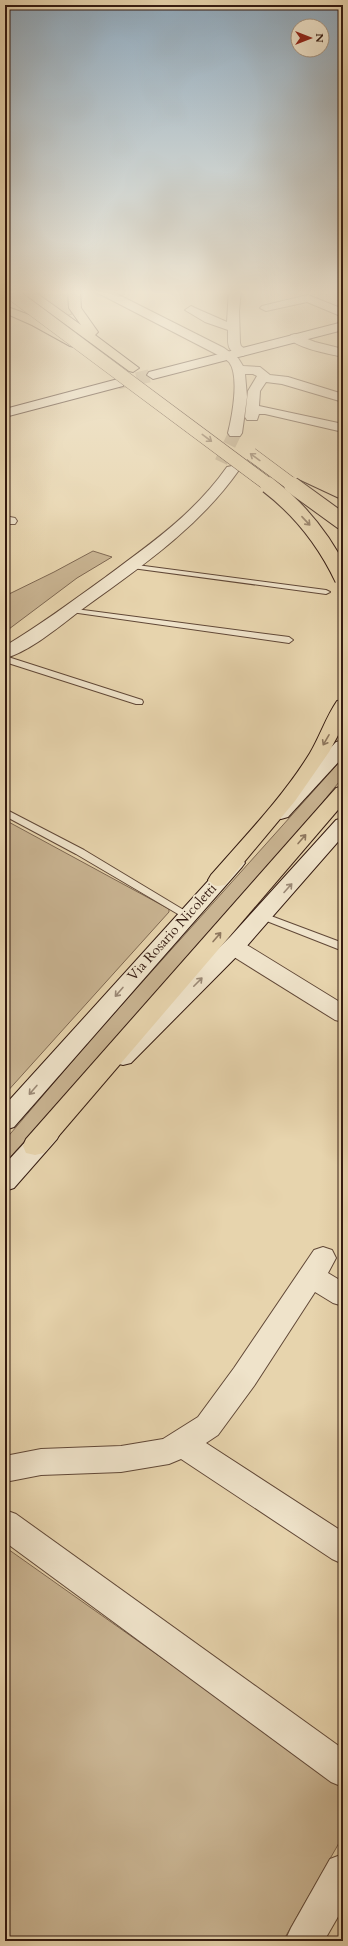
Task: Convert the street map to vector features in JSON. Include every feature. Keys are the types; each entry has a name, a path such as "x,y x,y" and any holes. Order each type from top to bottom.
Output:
{"highway":[{"path":"122,381 245,467 286,501 317,533 328,550 343,579"},
{"path":"151,381 176,399"},
{"path":"229,433 277,473 343,522"},
{"path":"277,473 343,507"},
{"path":"218,880 274,813 307,770 325,741 343,705"},
{"path":"35,1146 343,792"}],"street":[{"path":"5,413 109,381"},
{"path":"229,433 239,418 241,400 239,381"},
{"path":"249,430 254,410 254,391 261,381"},
{"path":"286,381 343,398"},
{"path":"254,410 265,410 343,428"},
{"path":"5,642 32,624 82,585 143,544 194,499 213,476 227,466 211,497 185,524 132,566 71,610 5,653"},
{"name":"Via Rosario Nicoletti","path":"5,1121 218,880 343,746"},
{"path":"5,1181 35,1146 234,947 343,824"},
{"path":"234,947 343,1014"},
{"path":"5,1468 41,1462 121,1458 169,1450 208,1426 244,1377 317,1267 343,1295"},
{"path":"181,1443 343,1549"},
{"path":"5,1524 343,1770"},
{"path":"304,1941 343,1872"}],"lane":[{"path":"132,566 326,592"},
{"path":"71,610 289,640"},
{"path":"5,659 139,702"},
{"path":"5,812 74,848 187,915"},
{"path":"263,916 343,947"}],"shaded area":[{"path":"93,551 112,557 77,578 5,632 5,596"},
{"path":"343,758 343,777 294,838 5,1163 5,1140 93,1037"},
{"path":"5,820 169,909 169,912 5,1094"},
{"path":"5,1547 343,1786 343,1836 283,1941 5,1941"}],"tunnel":[{"path":"118,383 128,381"},
{"path":"221,462 235,433"}]}
